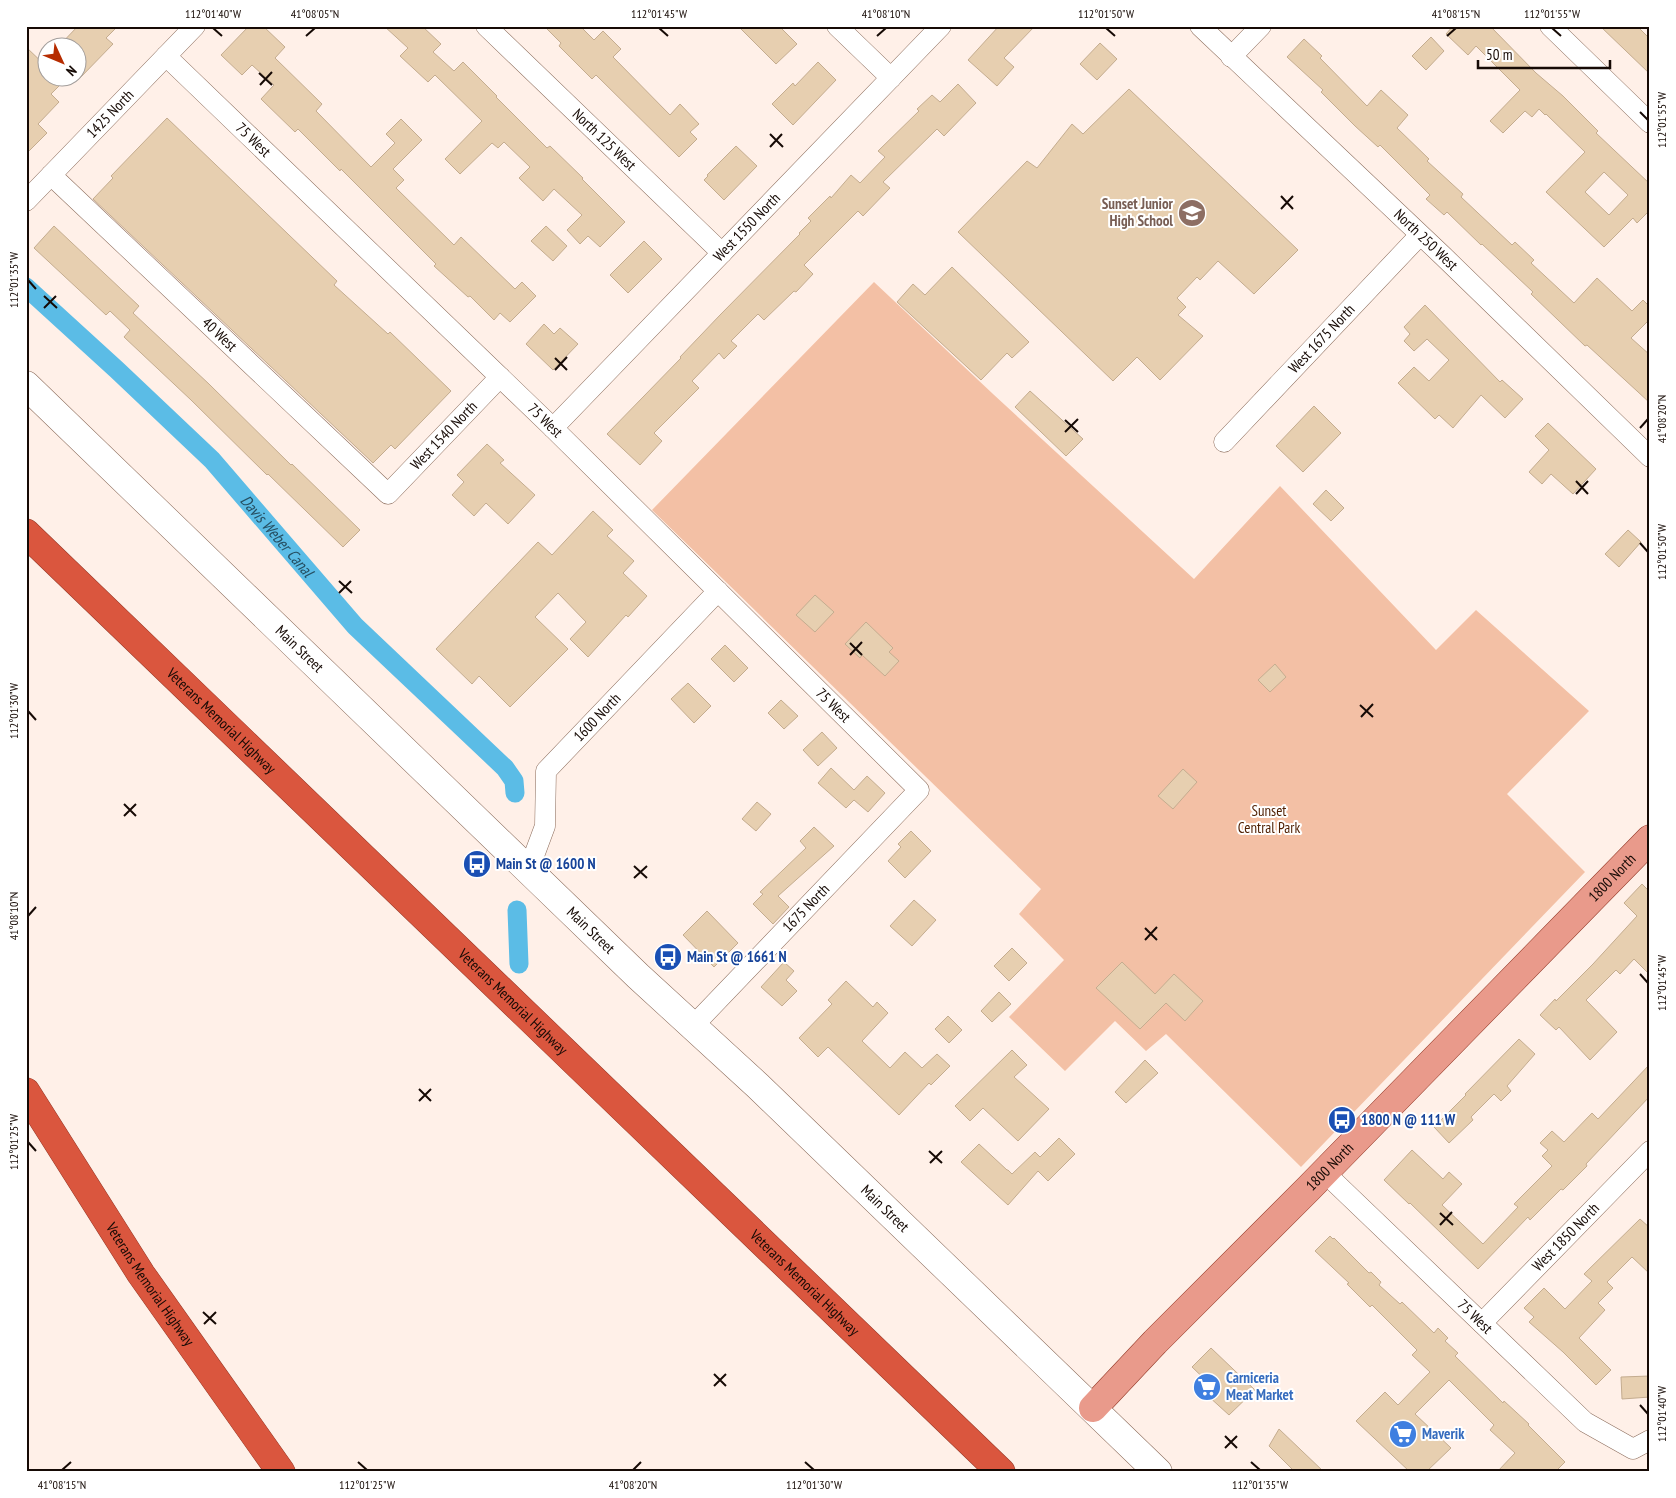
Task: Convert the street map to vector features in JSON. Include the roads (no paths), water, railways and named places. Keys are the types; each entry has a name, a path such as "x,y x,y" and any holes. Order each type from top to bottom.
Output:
{"highway":[{"name":"Veterans Memorial Highway","path":"26,533 1001,1472"},
{"name":"Veterans Memorial Highway","path":"26,1092 141,1274 281,1472"}],"main road":[{"name":"Main Street","path":"26,385 638,976 758,1086 1158,1472"},
{"name":"1800 North","path":"1093,1408 1195,1300 1324,1172 1650,839"}],"street":[{"name":"1425 North","path":"26,201 195,26"},
{"name":"North 125 West","path":"486,26 722,253"},
{"path":"837,26 891,78"},
{"name":"West 1550 North","path":"554,428 940,26"},
{"name":"North 250 West","path":"1200,26 1650,457"},
{"path":"1231,57 1261,26"},
{"path":"1550,26 1650,123"},
{"name":"75 West","path":"166,56 554,428 919,790"},
{"name":"40 West","path":"51,175 388,494"},
{"name":"West 1675 North","path":"1224,442 1420,235"},
{"name":"West 1540 North","path":"388,494 500,377"},
{"name":"1600 North","path":"529,869 545,826 546,771 718,591"},
{"name":"1675 North","path":"693,1026 919,790"},
{"name":"West 1850 North","path":"1482,1323 1650,1151"},
{"name":"75 West","path":"1324,1172 1585,1422 1641,1444"}],"waterway":[{"name":"Davis Weber Canal","path":"26,287 212,460 355,626 505,768 514,781 515,793"},
{"path":"517,910 519,964"}],"place":[{"name":"Sunset Junior High School","path":"1192,213"},
{"name":"Main St @ 1600 N","path":"477,864"},
{"name":"Main St @ 1661 N","path":"668,957"},
{"name":"1800 N @ 111 W","path":"1342,1120"},
{"name":"Carniceria Meat Market","path":"1207,1387"},
{"name":"Maverik","path":"1403,1434"}],"park label":[{"name":"Sunset Central Park","path":"1269,820"}]}
